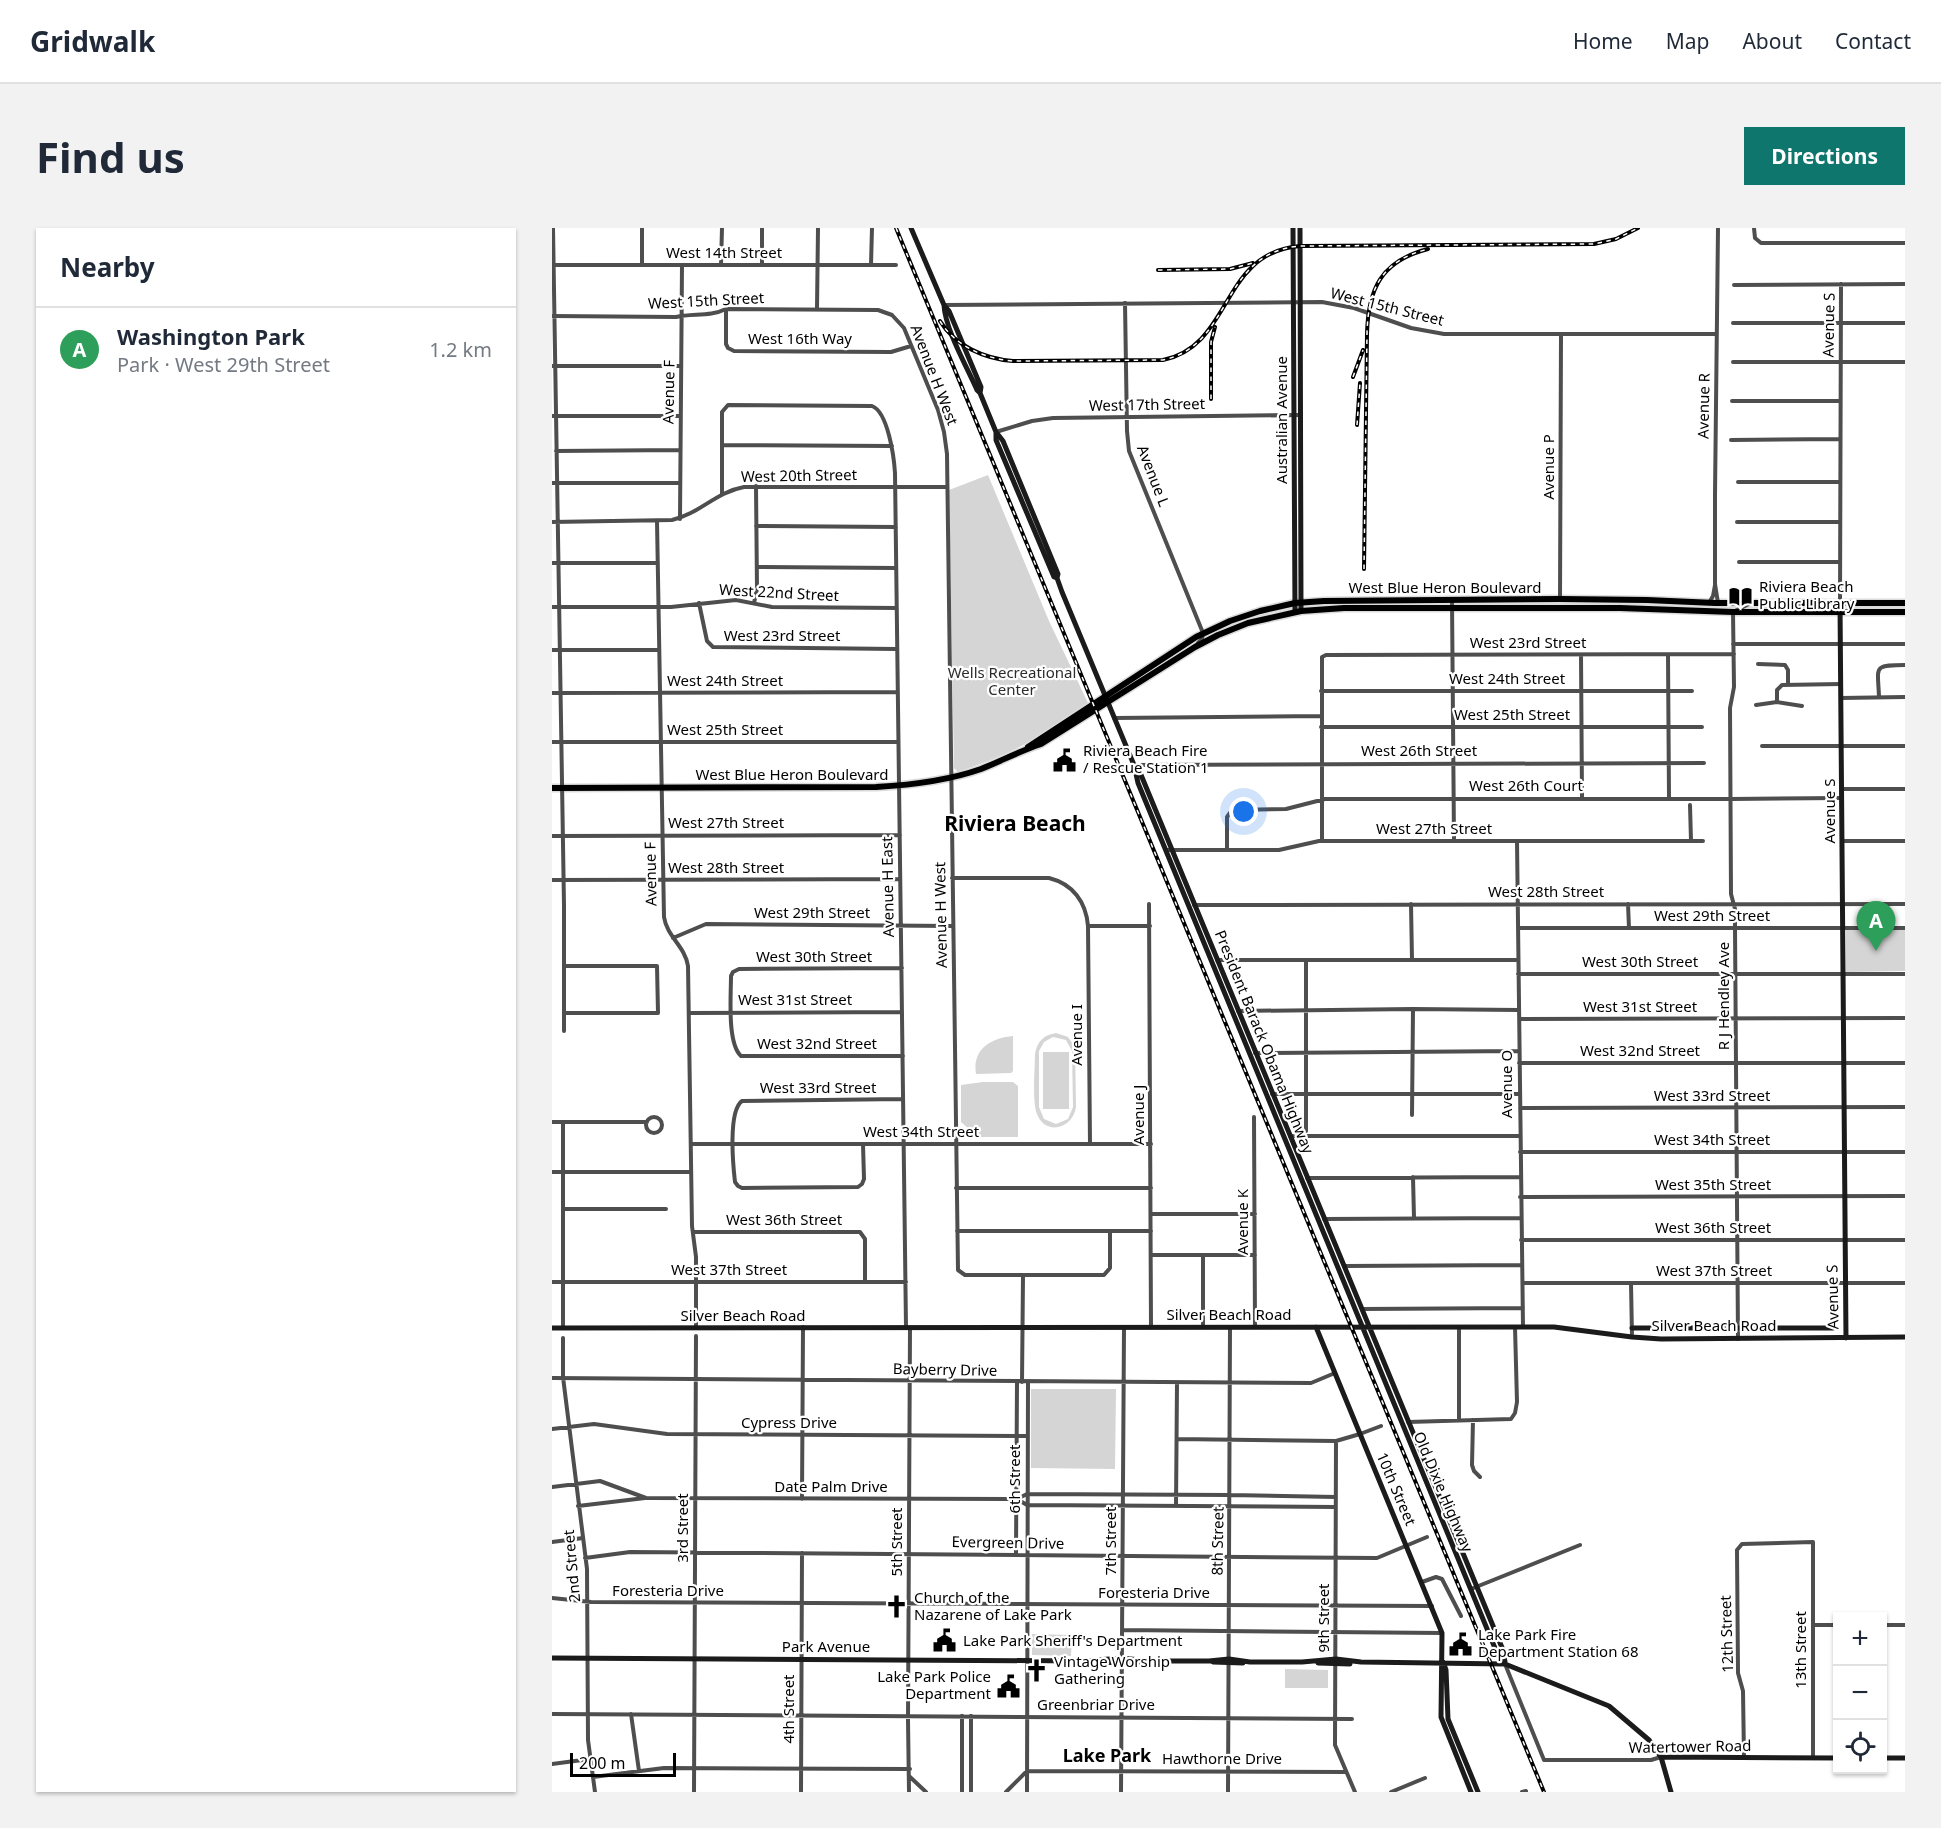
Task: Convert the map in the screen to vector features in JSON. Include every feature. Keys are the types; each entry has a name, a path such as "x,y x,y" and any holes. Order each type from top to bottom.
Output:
{"main road":[{"name":"West Blue Heron Boulevard","path":"1106,699 1182,645 1203,633 1245,616 1298,603 1340,600 1560,599 1751,604 1905,603"},
{"path":"1521,608 1523,604 1556,603 1560,599"},
{"path":"1566,608 1569,604 1603,603 1610,600"},
{"name":"West Blue Heron Boulevard","path":"552,788 899,786 951,778 1025,749 1195,647 1240,626 1298,611 1328,608 1566,608 1733,612 1905,612"}],"street":[{"path":"553,228 553,366 556,451 554,483 559,607 564,1031"},
{"path":"642,228 642,265"},
{"path":"721,265 722,228"},
{"path":"762,228 762,265"},
{"path":"817,309 818,228"},
{"path":"871,265 872,228"},
{"name":"President Barack Obama Highway","path":"911,228 944,305 950,311 981,387 980,393 996,432 996,440 1038,541 1054,577 1057,578 1134,766 1139,770 1187,905 1256,1053 1269,1094"},
{"name":"Australian Avenue","path":"1293,228 1297,302"},
{"name":"Australian Avenue","path":"1298,611 1297,302 1300,228"},
{"name":"Avenue R","path":"1718,228 1715,584 1718,603"},
{"path":"1755,228 1756,241 1761,243 1905,243"},
{"name":"West 14th Street","path":"553,265 896,265"},
{"name":"Avenue F","path":"680,519 682,265"},
{"name":"Avenue S","path":"1841,284 1839,482 1846,1338"},
{"path":"1734,285 1905,284"},
{"name":"Avenue L","path":"1125,303 1126,417 1129,451 1203,633"},
{"name":"West 15th Street","path":"944,305 1329,303 1354,308 1411,328 1444,334 1716,334"},
{"name":"West 15th Street","path":"553,316 681,316 716,314 726,309 817,309 878,310 888,312 895,317"},
{"name":"West 16th Way","path":"726,309 726,344 734,351 891,352 911,346"},
{"name":"Avenue H West","path":"895,317 903,326 941,421 947,454 957,1268 965,1275 1023,1276"},
{"path":"1733,323 1905,323"},
{"name":"Avenue P","path":"1560,599 1561,335"},
{"path":"1732,362 1905,362"},
{"path":"553,366 681,366"},
{"path":"1732,401 1840,400"},
{"name":"Avenue H East","path":"722,445 722,412 724,407 730,405 875,406 892,446 896,527 908,1327"},
{"name":"West 17th Street","path":"996,432 1024,422 1042,419 1297,415"},
{"path":"554,416 680,416"},
{"path":"1731,440 1840,440"},
{"path":"722,494 722,445 892,446"},
{"path":"556,451 680,450"},
{"path":"1738,482 1839,482"},
{"path":"554,483 680,483"},
{"path":"754,603 757,589 756,486"},
{"name":"West 20th Street","path":"555,522 657,522 680,519 722,494 738,488 756,486 947,487"},
{"name":"Avenue F","path":"657,522 664,922 682,948 686,958 693,1232 696,1257 696,1328"},
{"path":"1737,522 1840,522"},
{"path":"756,526 896,527"},
{"path":"1739,562 1840,562"},
{"path":"552,564 658,563"},
{"path":"757,567 896,568"},
{"name":"Avenue R","path":"1708,603 1713,596 1715,584"},
{"name":"West 22nd Street","path":"552,607 658,607 736,600 772,607 897,608"},
{"path":"1452,600 1454,841"},
{"name":"West 23rd Street","path":"699,603 707,641 713,647 897,649"},
{"path":"1734,654 1733,612 1751,604"},
{"path":"1195,647 1202,639 1203,633"},
{"path":"1733,644 1905,644"},
{"path":"552,650 659,650"},
{"name":"West 23rd Street","path":"1321,691 1322,657 1326,655 1734,654"},
{"name":"R J Hendley Ave","path":"1734,654 1734,687 1730,708 1733,904 1736,928 1738,1338"},
{"path":"1581,655 1582,799"},
{"path":"1668,655 1669,799"},
{"path":"1758,664 1785,665 1788,670 1788,684"},
{"path":"1879,697 1878,673 1880,668 1884,665 1905,665"},
{"path":"1777,702 1778,688 1782,685 1841,684"},
{"path":"1321,691 1322,841"},
{"name":"West 24th Street","path":"1321,691 1692,691"},
{"name":"West 24th Street","path":"552,693 898,692"},
{"path":"1841,698 1905,697"},
{"path":"1756,705 1777,702 1802,706"},
{"path":"1114,718 1321,716"},
{"name":"West 25th Street","path":"1321,727 1702,727"},
{"name":"West 25th Street","path":"552,742 898,742"},
{"path":"1762,746 1905,746"},
{"name":"West 26th Street","path":"1134,766 1322,763 1704,763"},
{"path":"1842,789 1905,789"},
{"name":"West 26th Court","path":"1227,850 1227,818 1232,810 1286,809 1322,800 1842,798"},
{"path":"1690,805 1691,841"},
{"name":"West 27th Street","path":"552,836 900,834"},
{"name":"West 27th Street","path":"1169,850 1285,849 1322,841 1702,841"},
{"name":"Avenue O","path":"1517,841 1523,1327"},
{"path":"1842,841 1905,841"},
{"name":"President Barack Obama Highway","path":"1169,850 1194,905 1213,960"},
{"path":"952,878 1055,880 1071,888 1079,897 1086,911 1088,926 1150,926"},
{"name":"West 28th Street","path":"552,880 900,879"},
{"name":"Avenue J","path":"1149,904 1151,1327"},
{"path":"1411,904 1412,960"},
{"path":"1629,904 1629,928"},
{"name":"West 28th Street","path":"1187,905 1905,904"},
{"name":"West 29th Street","path":"673,938 706,924 953,926"},
{"name":"Avenue I","path":"1088,926 1090,1144"},
{"name":"West 29th Street","path":"1518,928 1905,928"},
{"path":"1213,960 1518,960"},
{"path":"1306,960 1306,1131"},
{"path":"564,966 657,966 658,1013 564,1013"},
{"name":"West 30th Street","path":"732,1013 731,976 737,969 902,968"},
{"name":"West 30th Street","path":"1518,974 1905,974"},
{"path":"1412,1115 1413,1009"},
{"path":"1235,1011 1519,1010"},
{"name":"President Barack Obama Highway","path":"1235,1011 1249,1053 1269,1094 1321,1219 1337,1266 1366,1327"},
{"name":"West 31st Street","path":"688,1013 902,1012"},
{"name":"West 32nd Street","path":"732,1013 732,1038 736,1051 741,1056 903,1056"},
{"name":"West 31st Street","path":"1519,1019 1905,1018"},
{"path":"1249,1053 1519,1051"},
{"name":"West 32nd Street","path":"1519,1063 1905,1063"},
{"path":"1269,1094 1519,1094"},
{"name":"West 33rd Street","path":"734,1144 734,1117 738,1104 742,1101 903,1099"},
{"name":"West 33rd Street","path":"1520,1108 1905,1107"},
{"name":"Avenue K","path":"1254,1117 1255,1327"},
{"path":"552,1122 647,1122 651,1118 657,1118 662,1123 662,1129 651,1133 646,1127 647,1122"},
{"path":"563,1122 563,1328"},
{"path":"1286,1136 1520,1136"},
{"name":"West 34th Street","path":"691,1144 1151,1144"},
{"path":"734,1144 734,1180 738,1186 856,1188 861,1186 864,1179 863,1144"},
{"name":"West 34th Street","path":"1520,1152 1905,1152"},
{"path":"552,1172 691,1172"},
{"path":"1413,1177 1414,1218"},
{"path":"1304,1178 1520,1177"},
{"path":"956,1188 1151,1188"},
{"name":"West 35th Street","path":"1520,1197 1905,1196"},
{"path":"563,1209 666,1209"},
{"path":"1151,1214 1255,1214"},
{"path":"1321,1219 1520,1218"},
{"name":"President Barack Obama Highway","path":"1321,1219 1345,1266 1362,1309 1366,1327"},
{"path":"957,1231 1151,1231"},
{"path":"1023,1276 1104,1275 1110,1268 1110,1231"},
{"name":"West 36th Street","path":"693,1232 860,1232 865,1239 865,1282"},
{"name":"West 36th Street","path":"1521,1240 1905,1240"},
{"path":"1151,1255 1255,1255"},
{"path":"1203,1255 1203,1326"},
{"path":"1337,1266 1522,1265"},
{"name":"6th Street","path":"1016,1555 1017,1436 1023,1328 1023,1276"},
{"name":"West 37th Street","path":"552,1282 906,1282"},
{"name":"West 37th Street","path":"1523,1283 1905,1283"},
{"path":"1631,1283 1632,1337"},
{"path":"1362,1309 1523,1308"},
{"path":"802,1499 803,1327"},
{"name":"5th Street","path":"908,1327 910,1381 909,1792"},
{"name":"7th Street","path":"1121,1792 1124,1327"},
{"name":"8th Street","path":"1228,1792 1230,1327"},
{"name":"10th Street","path":"1316,1327 1442,1633 1441,1717 1472,1792"},
{"name":"Old Dixie Highway","path":"1366,1327 1474,1588 1503,1650 1505,1664"},
{"name":"Silver Beach Road","path":"552,1328 1554,1327 1632,1337 1905,1337"},
{"path":"1459,1328 1460,1420"},
{"path":"1405,1422 1511,1419 1515,1413 1516,1402 1515,1328"},
{"name":"Silver Beach Road","path":"1632,1328 1833,1328"},
{"name":"3rd Street","path":"694,1792 696,1336"},
{"name":"2nd Street","path":"563,1338 562,1377 585,1558 588,1602 588,1740 595,1792"},
{"name":"Bayberry Drive","path":"552,1378 1311,1383 1335,1373"},
{"name":"6th Street","path":"1027,1792 1028,1382"},
{"path":"1176,1506 1177,1383"},
{"path":"1473,1420 1472,1465 1480,1477"},
{"name":"Cypress Drive","path":"552,1429 594,1424 667,1434 1027,1436"},
{"path":"1177,1439 1336,1441 1381,1426"},
{"name":"9th Street","path":"1336,1441 1335,1745 1355,1792"},
{"name":"Date Palm Drive","path":"552,1487 600,1481 646,1498"},
{"path":"1017,1500 1027,1494 1176,1496 1230,1494 1336,1497"},
{"name":"Date Palm Drive","path":"578,1506 646,1498 696,1498 1017,1500 1027,1505 1336,1507"},
{"name":"Evergreen Drive","path":"585,1558 630,1552 1377,1558 1427,1537"},
{"path":"552,1542 583,1538"},
{"name":"12th Street","path":"1744,1758 1743,1689 1738,1673 1737,1550 1740,1545 1813,1542"},
{"name":"13th Street","path":"1813,1542 1813,1758"},
{"path":"1474,1588 1580,1545"},
{"name":"4th Street","path":"801,1792 802,1553"},
{"path":"1422,1582 1436,1577 1442,1579 1461,1616"},
{"name":"Foresteria Drive","path":"552,1598 588,1602 695,1603 1432,1606"},
{"path":"1813,1625 1833,1625"},
{"path":"1887,1625 1905,1625"},
{"path":"1122,1630 1442,1633"},
{"name":"Park Avenue","path":"552,1658 1505,1664"},
{"name":"10th Street","path":"1443,1662 1446,1670 1447,1714 1478,1792"},
{"path":"1505,1664 1609,1706 1649,1740 1661,1757 1671,1792"},
{"name":"Watertower Road","path":"1505,1664 1544,1760 1651,1760 1661,1757 1833,1758"},
{"name":"Greenbriar Drive","path":"552,1714 1352,1719"},
{"path":"632,1714 639,1771"},
{"path":"962,1716 962,1792"},
{"path":"971,1716 971,1792"},
{"path":"1887,1758 1905,1758"},
{"path":"552,1764 590,1759"},
{"path":"592,1777 664,1768 910,1769"},
{"path":"1006,1792 1027,1771"},
{"name":"Hawthorne Drive","path":"1027,1771 1346,1772"},
{"path":"909,1776 926,1792"},
{"path":"1391,1792 1425,1778"}],"green space":[{"name":"Wells Recreational Center","path":"988,475 1049,621 1088,703 1023,745 958,772 954,768 949,490"},
{"path":"1846,930 1905,930 1905,971 1846,972"},
{"path":"1052,1034 1068,1037 1075,1047 1076,1107 1070,1120 1058,1127 1046,1125 1041,1121 1035,1109 1036,1049 1042,1039","holes":["1053,1037 1066,1040 1072,1051 1073,1107 1068,1119 1056,1124 1044,1119 1039,1107 1039,1051 1044,1042"]},
{"path":"1013,1036 1013,1071 1011,1073 976,1074 977,1058 985,1046 997,1039"},
{"path":"1043,1052 1069,1052 1069,1109 1043,1109"},
{"path":"1013,1082 1018,1086 1018,1137 978,1137 961,1122 961,1085"},
{"path":"1031,1389 1116,1389 1115,1469 1031,1468"},
{"path":"1032,1634 1072,1635 1071,1656 1032,1655"},
{"path":"1285,1669 1328,1670 1328,1688 1285,1688"}],"railway":[{"path":"896,228 1544,1792"},
{"path":"940,321 946,330 962,344 972,350 1002,360 1163,360 1186,351 1203,337 1240,281 1254,265 1274,252 1300,246 1594,244 1616,239 1638,228"},
{"path":"1364,569 1367,334 1370,303 1374,290 1388,269 1412,254 1428,249"},
{"path":"1158,270 1230,269 1253,263"},
{"path":"1211,399 1211,342 1215,327"},
{"path":"1353,377 1363,350"},
{"path":"1357,425 1360,383"}],"place":[{"name":"Riviera Beach Public Library","path":"1741,596"},
{"name":"Riviera Beach Fire / Rescue Station 1","path":"1065,760"},
{"name":"Washington Park","path":"1876,951"},
{"name":"Church of the Nazarene of Lake Park","path":"896,1607"},
{"name":"Lake Park Sheriff's Department","path":"945,1641"},
{"name":"Lake Park Fire Department Station 68","path":"1460,1644"},
{"name":"Vintage Worship Gathering","path":"1036,1671"},
{"name":"Lake Park Police Department","path":"1009,1686"}],"district":[{"name":"Riviera Beach","path":"1015,824"},
{"name":"Lake Park","path":"1107,1756"}]}
